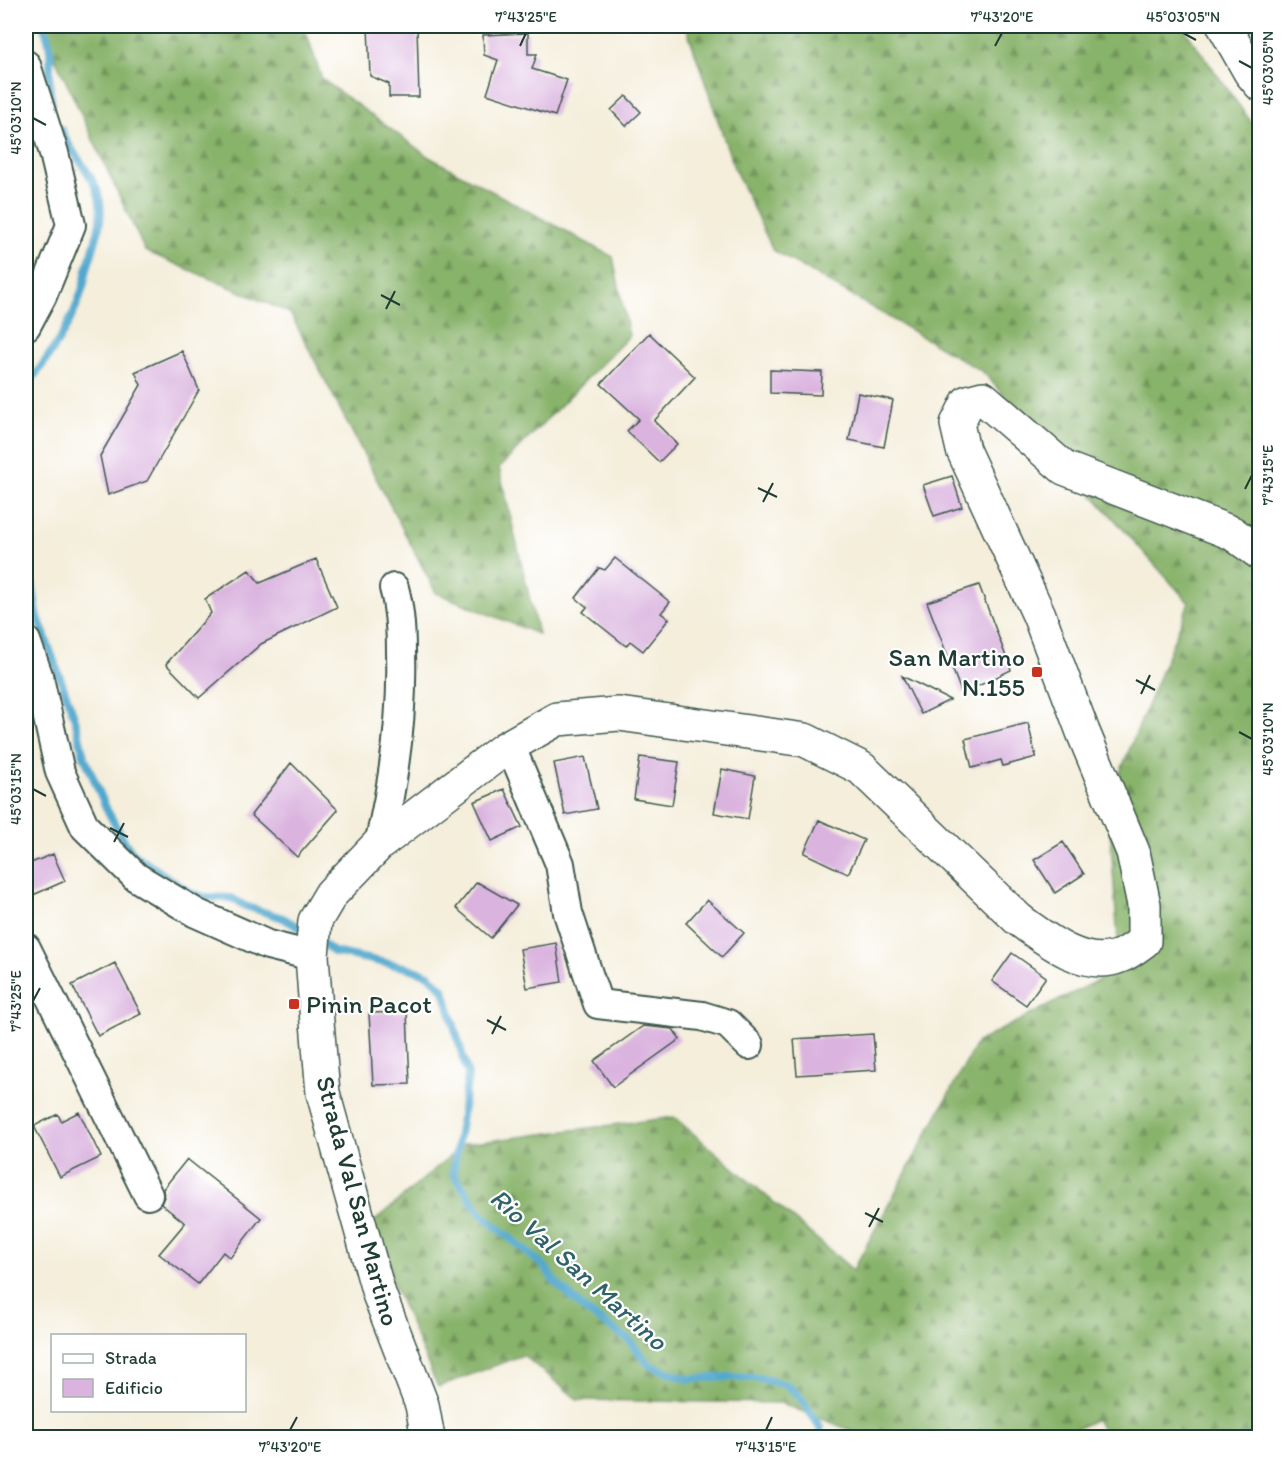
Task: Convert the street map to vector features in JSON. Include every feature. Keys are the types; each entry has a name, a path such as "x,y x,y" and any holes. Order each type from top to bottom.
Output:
{"street":[{"path":"1224,26 1250,72 1260,84"},
{"path":"26,65 54,153 71,225 42,296 26,326"},
{"name":"Strada Val San Martino","path":"428,1437 422,1405 379,1294 324,1093 312,956 315,921 331,894 379,843 510,745 557,718 619,714 805,740 861,768 1018,919 1039,935 1062,950 1091,960 1119,957 1144,941 1144,905 1132,852 1039,615 963,450 957,424 968,402 983,398 1064,468 1232,533 1260,553"},
{"path":"379,843 396,754 402,680 400,608 394,588"},
{"path":"26,641 39,678 60,772 85,826 136,877 196,913 268,945 312,956"},
{"path":"510,745 560,864 568,913 598,1004 702,1016 728,1024 749,1045"},
{"path":"26,948 148,1195"}],"green space":[{"path":"40,26 304,26 322,79 429,157 613,257 629,336 499,468 538,634 436,593 290,313 145,251"},
{"path":"686,26 1182,26 1259,133 1259,1437 1106,1437 1096,1419 1061,1437 868,1437 781,1403 578,1400 523,1355 438,1387 368,1227 464,1144 674,1117 853,1270 977,1042 1120,969 1108,802 1189,603 983,372 773,250 734,168"}],"building":[{"path":"368,26 417,26 419,97 389,97 389,84 370,76"},
{"path":"528,33 528,54 537,54 532,69 567,80 555,116 487,94 498,60 484,55 483,35"},
{"path":"626,96 641,112 626,126 611,110"},
{"path":"649,333 695,377 654,421 677,444 659,462 627,431 639,419 601,384"},
{"path":"182,351 199,390 147,481 108,495 100,456 141,385 135,372"},
{"path":"770,370 822,372 821,395 770,393"},
{"path":"858,393 893,400 884,447 849,440"},
{"path":"952,476 962,507 934,516 923,485"},
{"path":"615,558 670,602 661,613 669,619 643,651 630,641 626,646 583,612 587,607 576,598 599,568 605,570"},
{"path":"316,559 337,607 261,644 199,698 166,664 211,613 205,599 249,570 260,583"},
{"path":"979,585 1011,670 962,694 927,602"},
{"path":"902,676 950,700 921,714"},
{"path":"1028,723 1036,757 1003,766 1001,760 972,768 965,739"},
{"path":"585,757 597,809 565,815 554,763"},
{"path":"640,757 679,762 672,805 634,799"},
{"path":"291,763 338,810 297,857 251,815"},
{"path":"722,769 755,776 748,819 714,813"},
{"path":"504,789 522,827 492,841 474,802"},
{"path":"819,820 864,840 848,874 804,853"},
{"path":"1063,842 1084,874 1055,893 1034,860"},
{"path":"53,854 65,881 26,898 26,865"},
{"path":"477,882 517,905 491,938 456,908"},
{"path":"707,900 744,933 722,957 686,923"},
{"path":"556,943 562,982 527,988 520,949"},
{"path":"1012,953 1046,977 1026,1005 992,981"},
{"path":"115,963 141,1014 98,1036 72,985"},
{"path":"407,1012 410,1084 373,1085 369,1013"},
{"path":"643,1026 673,1029 680,1039 613,1087 594,1061"},
{"path":"873,1034 876,1070 797,1075 794,1039"},
{"path":"79,1112 101,1157 60,1177 34,1126 58,1114 61,1121"},
{"path":"187,1159 261,1218 230,1258 223,1252 198,1284 159,1254 185,1223 161,1204 164,1197 163,1189"}],"waterway":[{"name":"Rio Val San Martino","path":"43,26 50,47 49,84 52,103"},
{"name":"Rio Val San Martino","path":"26,387 51,352 73,314 83,287 99,226 101,207 96,188 61,129"},
{"name":"Rio Val San Martino","path":"26,562 37,614 75,719 84,756 107,810 126,844 135,855 191,893 205,897 231,898 245,906 283,918 305,931"},
{"name":"Rio Val San Martino","path":"322,943 334,952 409,968 429,975 444,990 468,1075 453,1173 481,1214 546,1268 553,1280 586,1311 629,1340 649,1365 688,1379 759,1378 787,1385 800,1397 820,1427 821,1438"}],"place":[{"name":"San Martino N.155","path":"1037,672"},
{"name":"Pinin Pacot","path":"294,1004"}]}
